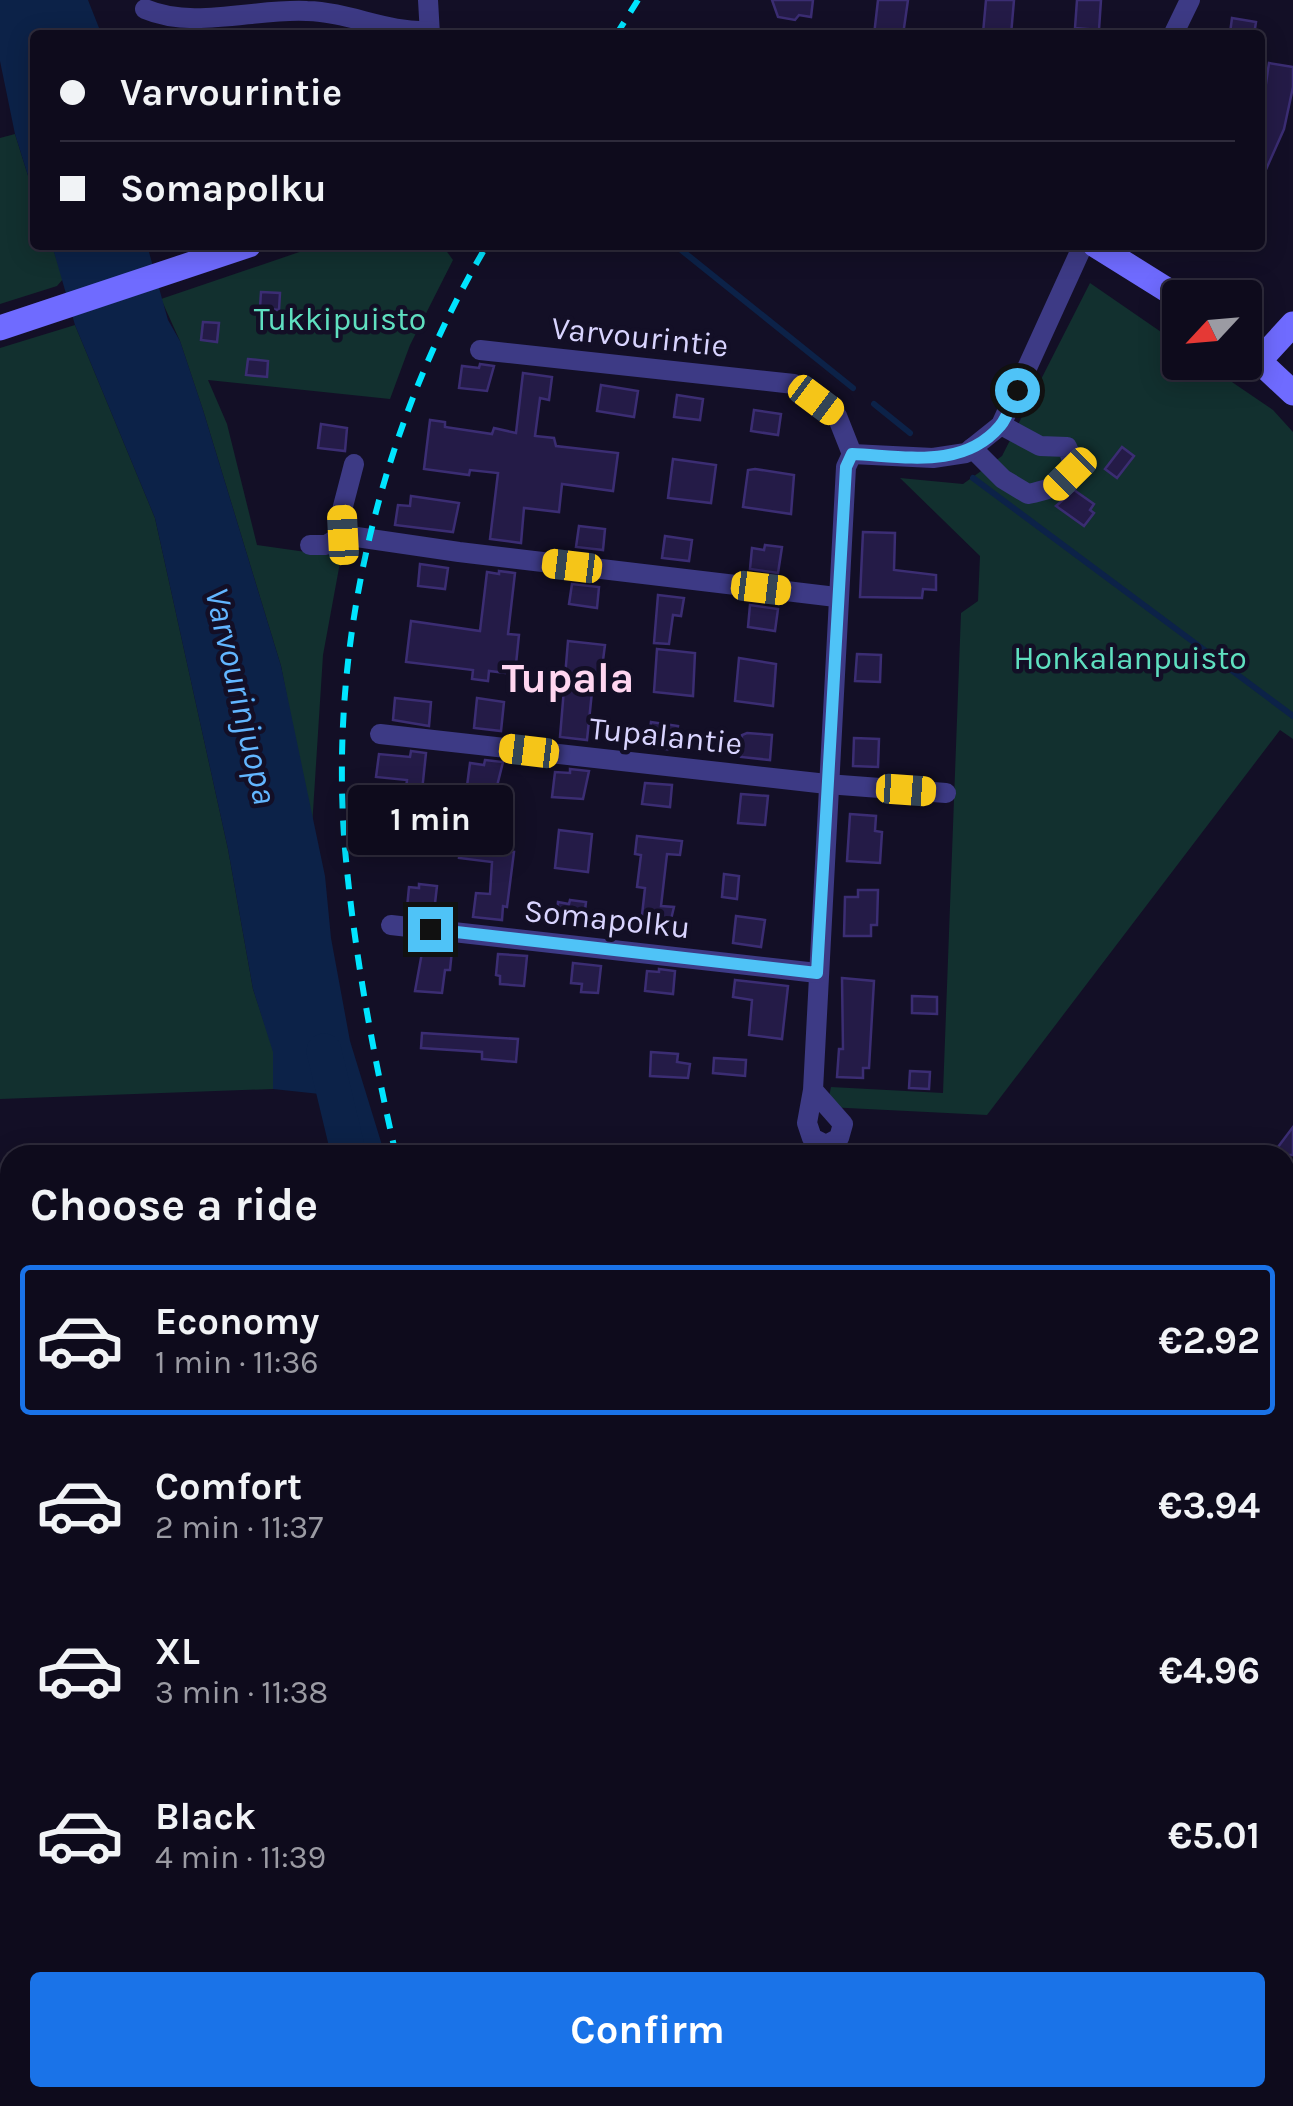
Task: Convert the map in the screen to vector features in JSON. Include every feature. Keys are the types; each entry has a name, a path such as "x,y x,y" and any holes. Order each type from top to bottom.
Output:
{"main road":[{"path":"0,328 234,250"},
{"path":"1102,250 1162,287"},
{"path":"1262,347 1293,324"},
{"path":"1262,364 1293,394"}],"street":[{"path":"428,0 430,30"},
{"path":"1176,30 1190,0"},
{"path":"144,9 172,18 273,6 339,14 403,30"},
{"path":"813,1090 836,597 846,467 852,454 933,458 966,453 1001,425 1080,250"},
{"name":"Varvourintie","path":"480,350 794,384 837,416 852,454"},
{"path":"972,448 1003,479 1028,494 1056,488 1070,474 1073,460 1067,447 1040,446 1001,425"},
{"path":"343,535 342,514 354,464"},
{"path":"310,545 326,545 343,535 836,597"},
{"name":"Tupalantie","path":"380,734 827,784 946,793"},
{"name":"Somapolku","path":"391,925 817,973"}],"green space":[{"path":"15,134 30,182 30,250 54,250 63,279 57,286 0,304 0,138"},
{"name":"Tukkipuisto","path":"305,250 446,250 453,260 410,345 390,399 208,380 227,424 257,545 341,557 323,655 312,827 281,666 203,410 161,299"},
{"name":"Honkalanpuisto","path":"1090,283 1162,333 1162,380 1229,380 1273,410 1293,432 1293,739 1280,730 987,1115 827,1107 831,1087 943,1093 961,613 978,601 980,556 900,478 963,484 1002,456"},
{"path":"75,325 155,518 228,849 253,989 274,1052 273,1089 0,1099 0,348"}],"water":[{"path":"0,0 88,0 100,30 30,30 30,182 15,134 0,61"},
{"path":"53,250 148,250 168,320 180,341 203,410 281,666 325,876 331,938 350,1041 382,1145 363,1145 348,1097 273,1089 273,1052 253,989 228,849 155,518 75,325"}],"building":[{"path":"772,0 813,0 811,17 778,17"},
{"path":"878,0 908,0 904,30 875,30"},
{"path":"986,0 1014,0 1011,30 983,30"},
{"path":"1077,0 1101,0 1099,30 1075,28"},
{"path":"1232,18 1256,22 1255,30 1230,30"},
{"path":"1269,63 1293,67 1284,129 1265,172 1265,90"},
{"path":"261,292 280,293 279,310 260,308"},
{"path":"203,322 219,323 217,342 201,340"},
{"path":"248,359 268,361 267,377 246,375"},
{"path":"480,364 494,366 487,391 459,388 462,366 479,368"},
{"path":"523,373 552,377 549,400 540,398 535,436 554,438 556,446 618,453 613,491 562,484 559,512 524,508 521,543 490,539 498,473 470,470 469,475 424,469 430,420 445,422 445,427 492,434 494,428 516,433"},
{"path":"601,385 638,391 634,417 597,411"},
{"path":"677,395 703,399 700,420 674,417"},
{"path":"754,410 781,414 778,435 751,431"},
{"path":"321,424 347,428 345,451 318,448"},
{"path":"1122,447 1134,456 1117,478 1105,469"},
{"path":"673,459 716,465 711,503 668,498"},
{"path":"748,470 794,475 791,514 743,507"},
{"path":"1074,490 1094,504 1090,510 1094,513 1084,526 1056,506"},
{"path":"411,496 459,503 453,532 395,525 398,505 410,506"},
{"path":"579,526 605,529 603,550 576,547"},
{"path":"863,532 895,533 894,570 936,575 936,590 923,589 922,598 860,597"},
{"path":"665,536 692,540 689,561 662,558"},
{"path":"765,545 782,547 778,573 750,569 752,548 764,550"},
{"path":"420,564 448,568 445,589 418,586"},
{"path":"487,572 515,573 508,634 519,635 515,674 489,671 488,681 472,679 473,670 406,662 411,621 480,631"},
{"path":"572,584 599,587 597,608 569,604"},
{"path":"658,595 684,598 681,616 673,615 669,644 654,643"},
{"path":"750,605 778,609 775,631 748,627"},
{"path":"568,641 605,645 600,683 593,682 587,740 560,737"},
{"path":"657,649 695,653 693,696 654,692"},
{"path":"857,654 881,655 880,682 855,681"},
{"path":"739,658 776,664 773,706 735,701"},
{"path":"395,698 431,702 429,726 393,720"},
{"path":"477,698 504,702 501,731 474,728"},
{"path":"651,722 678,726 675,750 648,747"},
{"path":"742,735 772,735 770,760 741,757"},
{"path":"854,738 879,739 878,767 853,766"},
{"path":"411,751 426,753 420,810 433,811 428,855 410,853 413,830 401,828 407,780 376,777 379,754 410,757"},
{"path":"485,760 503,762 496,790 467,786 470,763 484,765"},
{"path":"570,769 589,771 583,799 552,797 555,772 570,773"},
{"path":"645,783 672,785 670,807 642,804"},
{"path":"741,794 768,796 765,825 738,823"},
{"path":"850,814 876,816 875,831 882,832 880,863 847,861"},
{"path":"463,819 506,824 503,851 514,852 502,920 473,917 476,893 490,894 492,862 459,858"},
{"path":"559,830 592,834 588,872 555,868"},
{"path":"637,836 682,841 680,855 667,854 661,906 674,907 667,936 640,933 645,888 637,887 641,855 635,854"},
{"path":"724,874 739,876 737,899 722,897"},
{"path":"419,884 437,886 434,912 407,908 409,887 419,888"},
{"path":"858,890 878,890 877,925 871,925 871,936 844,936 845,897 858,897"},
{"path":"570,900 586,902 583,927 556,924 558,902 569,904"},
{"path":"736,916 765,920 761,947 733,943"},
{"path":"423,947 452,950 442,993 415,991"},
{"path":"498,954 527,956 524,986 500,984 500,976 496,975"},
{"path":"573,963 601,966 598,993 581,992 582,984 571,983"},
{"path":"647,971 675,971 673,994 645,991"},
{"path":"842,978 874,981 869,1068 863,1068 863,1078 837,1077 839,1049 843,1049"},
{"path":"735,980 788,986 782,1039 749,1035 752,1000 733,997"},
{"path":"912,996 937,997 937,1014 912,1013"},
{"path":"422,1033 518,1039 516,1062 482,1059 482,1052 421,1048"},
{"path":"651,1052 678,1054 677,1062 690,1064 688,1078 650,1076"},
{"path":"714,1058 746,1060 745,1076 713,1073"},
{"path":"910,1071 930,1072 929,1089 909,1088"},
{"path":"1293,1127 1293,1145 1280,1145"}],"waterway":[{"path":"681,250 853,388"},
{"path":"874,404 910,433"},
{"path":"973,478 1293,716"},
{"name":"Varvourinjuopa","path":"324,1051 347,1145"}],"railway":[{"path":"619,30 638,0"},
{"path":"394,1145 365,1002 349,887 342,771 345,692 370,536 391,460 418,386 484,250"}],"district":[{"name":"Tupala","path":"568,678"}],"route":[{"path":"430,929 817,973 846,467 852,454 933,458 966,453 1001,425 1017,390"}]}
